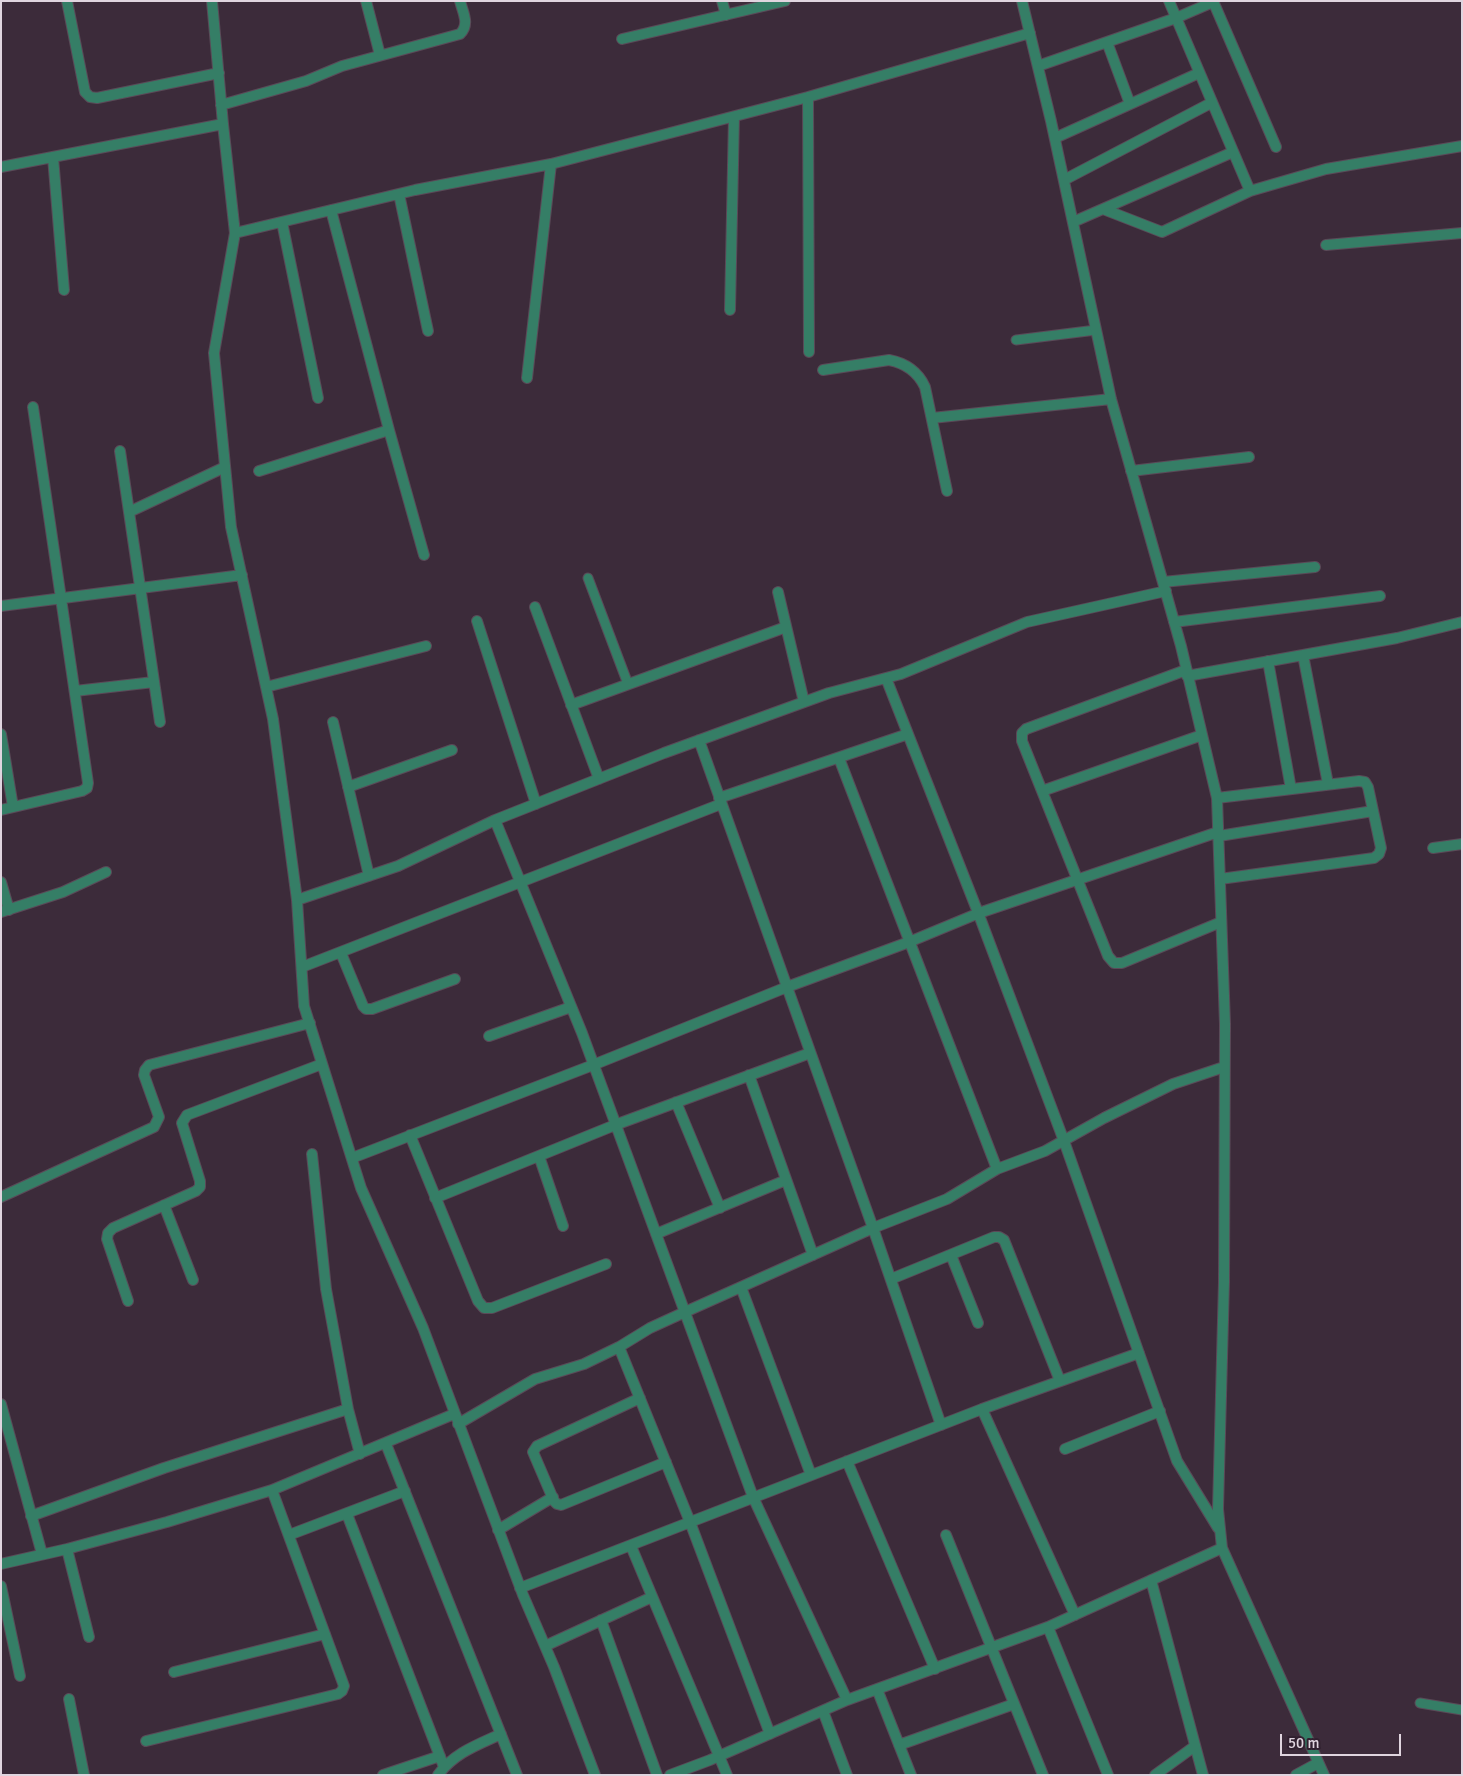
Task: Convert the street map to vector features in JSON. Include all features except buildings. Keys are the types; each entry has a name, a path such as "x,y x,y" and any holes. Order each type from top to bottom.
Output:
{"street":[{"path":"67,1 85,92 90,97 97,98 218,73"},
{"path":"212,1 235,233 214,353 231,526 273,719 297,900 304,1006 361,1188 423,1328 520,1588 545,1646 595,1775"},
{"path":"366,1 380,55"},
{"path":"221,105 306,81 342,66 460,34 465,29 466,22 460,1"},
{"path":"722,1 726,15"},
{"path":"622,39 785,1"},
{"path":"1022,1 1055,138 1111,399 1174,622 1217,798 1225,1024 1224,1282 1218,1509 1222,1548 1324,1775"},
{"path":"1169,1 1250,191"},
{"path":"1038,66 1176,18 1213,2 1276,147"},
{"path":"235,233 399,194 551,164 808,97 1030,33"},
{"path":"1107,42 1130,104"},
{"path":"1055,138 1199,72"},
{"path":"808,97 809,352"},
{"path":"1064,180 1211,103"},
{"path":"730,310 734,117"},
{"path":"1,167 223,124"},
{"path":"1103,209 1162,232 1250,191 1326,169 1462,146"},
{"path":"1073,222 1233,152"},
{"path":"53,157 64,290"},
{"path":"527,378 551,164"},
{"path":"399,194 428,331"},
{"path":"331,210 424,555"},
{"path":"282,222 318,398"},
{"path":"1326,245 1462,233"},
{"path":"823,370 889,360 907,366 921,379 925,387 947,491"},
{"path":"932,418 1111,399"},
{"path":"1,810 82,791 87,788 88,783 33,407"},
{"path":"259,471 389,430"},
{"path":"120,451 160,722"},
{"path":"1131,471 1249,457"},
{"path":"128,512 225,467"},
{"path":"297,900 398,866 495,820 699,740 804,702 901,674 1027,622 1164,586 1315,567"},
{"path":"1,606 62,600 242,575"},
{"path":"778,592 804,702"},
{"path":"1174,622 1380,596"},
{"path":"535,607 599,779"},
{"path":"477,621 536,804"},
{"path":"1221,922 1122,963 1114,963 1108,956 1077,880 1022,740 1022,733 1026,729 1187,673 1397,638 1462,622"},
{"path":"571,705 786,627"},
{"path":"266,687 426,646"},
{"path":"1303,655 1328,784"},
{"path":"1268,661 1291,789"},
{"path":"886,678 979,913 1064,1140 1177,1460 1220,1530"},
{"path":"75,691 154,682"},
{"path":"333,722 369,876"},
{"path":"1,734 13,807"},
{"path":"302,967 521,883 720,801 908,734"},
{"path":"1042,791 1202,735"},
{"path":"699,740 873,1228 941,1425"},
{"path":"348,787 452,750"},
{"path":"839,758 997,1169"},
{"path":"1217,798 1328,784 1365,782 1368,787 1381,848 1379,854 1374,858 1220,879"},
{"path":"352,1158 593,1065 787,987 909,942 979,913 1218,834 1373,811"},
{"path":"495,820 571,1007 753,1497 847,1700"},
{"path":"1433,848 1462,844"},
{"path":"1,882 5,911 63,892 106,872"},
{"path":"341,952 363,1006 366,1009 372,1009 455,978"},
{"path":"489,1036 571,1007"},
{"path":"1,1197 154,1127 158,1117 144,1075 149,1065 310,1023"},
{"path":"435,1198 615,1125 810,1053"},
{"path":"128,1301 107,1240 108,1233 113,1228 196,1191 200,1187 200,1181 182,1123 183,1119 187,1115 322,1064"},
{"path":"458,1424 535,1379 584,1364 620,1347 650,1328 685,1312 873,1228 947,1199 997,1169 1045,1151 1173,1084 1224,1067"},
{"path":"749,1076 812,1255"},
{"path":"676,1102 720,1208"},
{"path":"410,1136 478,1301 484,1308 492,1308 606,1264"},
{"path":"312,1154 326,1289 348,1409 360,1454"},
{"path":"539,1156 563,1226"},
{"path":"656,1234 786,1180"},
{"path":"164,1205 193,1280"},
{"path":"891,1279 994,1237 1004,1240 1060,1381"},
{"path":"951,1255 978,1323"},
{"path":"741,1287 811,1475"},
{"path":"620,1347 690,1522 770,1734"},
{"path":"520,1588 982,1409 1139,1353"},
{"path":"640,1398 537,1446 533,1452 553,1497 557,1504 561,1505 666,1462"},
{"path":"1,1404 42,1554"},
{"path":"31,1516 164,1468 348,1409"},
{"path":"982,1409 1075,1615"},
{"path":"1065,1449 1160,1411"},
{"path":"1,1564 67,1549 167,1522 272,1490 454,1414"},
{"path":"386,1444 517,1775"},
{"path":"847,1461 934,1669"},
{"path":"146,1741 338,1694 342,1691 344,1686 272,1490"},
{"path":"289,1535 406,1492"},
{"path":"498,1530 553,1497"},
{"path":"347,1514 440,1756 441,1771"},
{"path":"946,1535 1043,1775"},
{"path":"631,1546 726,1775"},
{"path":"670,1775 847,1700 1048,1627 1222,1548"},
{"path":"67,1549 89,1637"},
{"path":"1151,1580 1203,1775"},
{"path":"1,1586 20,1676"},
{"path":"545,1646 652,1597"},
{"path":"601,1620 657,1775"},
{"path":"1048,1627 1108,1775"},
{"path":"174,1672 325,1634"},
{"path":"877,1689 911,1775"},
{"path":"70,1699 84,1775"},
{"path":"899,1745 1014,1704"},
{"path":"823,1711 844,1774"},
{"path":"441,1771 459,1754 501,1734"},
{"path":"1155,1775 1196,1746"},
{"path":"383,1775 440,1756"},
{"path":"1296,1775 1318,1762"}],"lane":[{"path":"1016,340 1096,330"},
{"path":"588,578 628,684"},
{"path":"1420,1703 1462,1710"}]}
